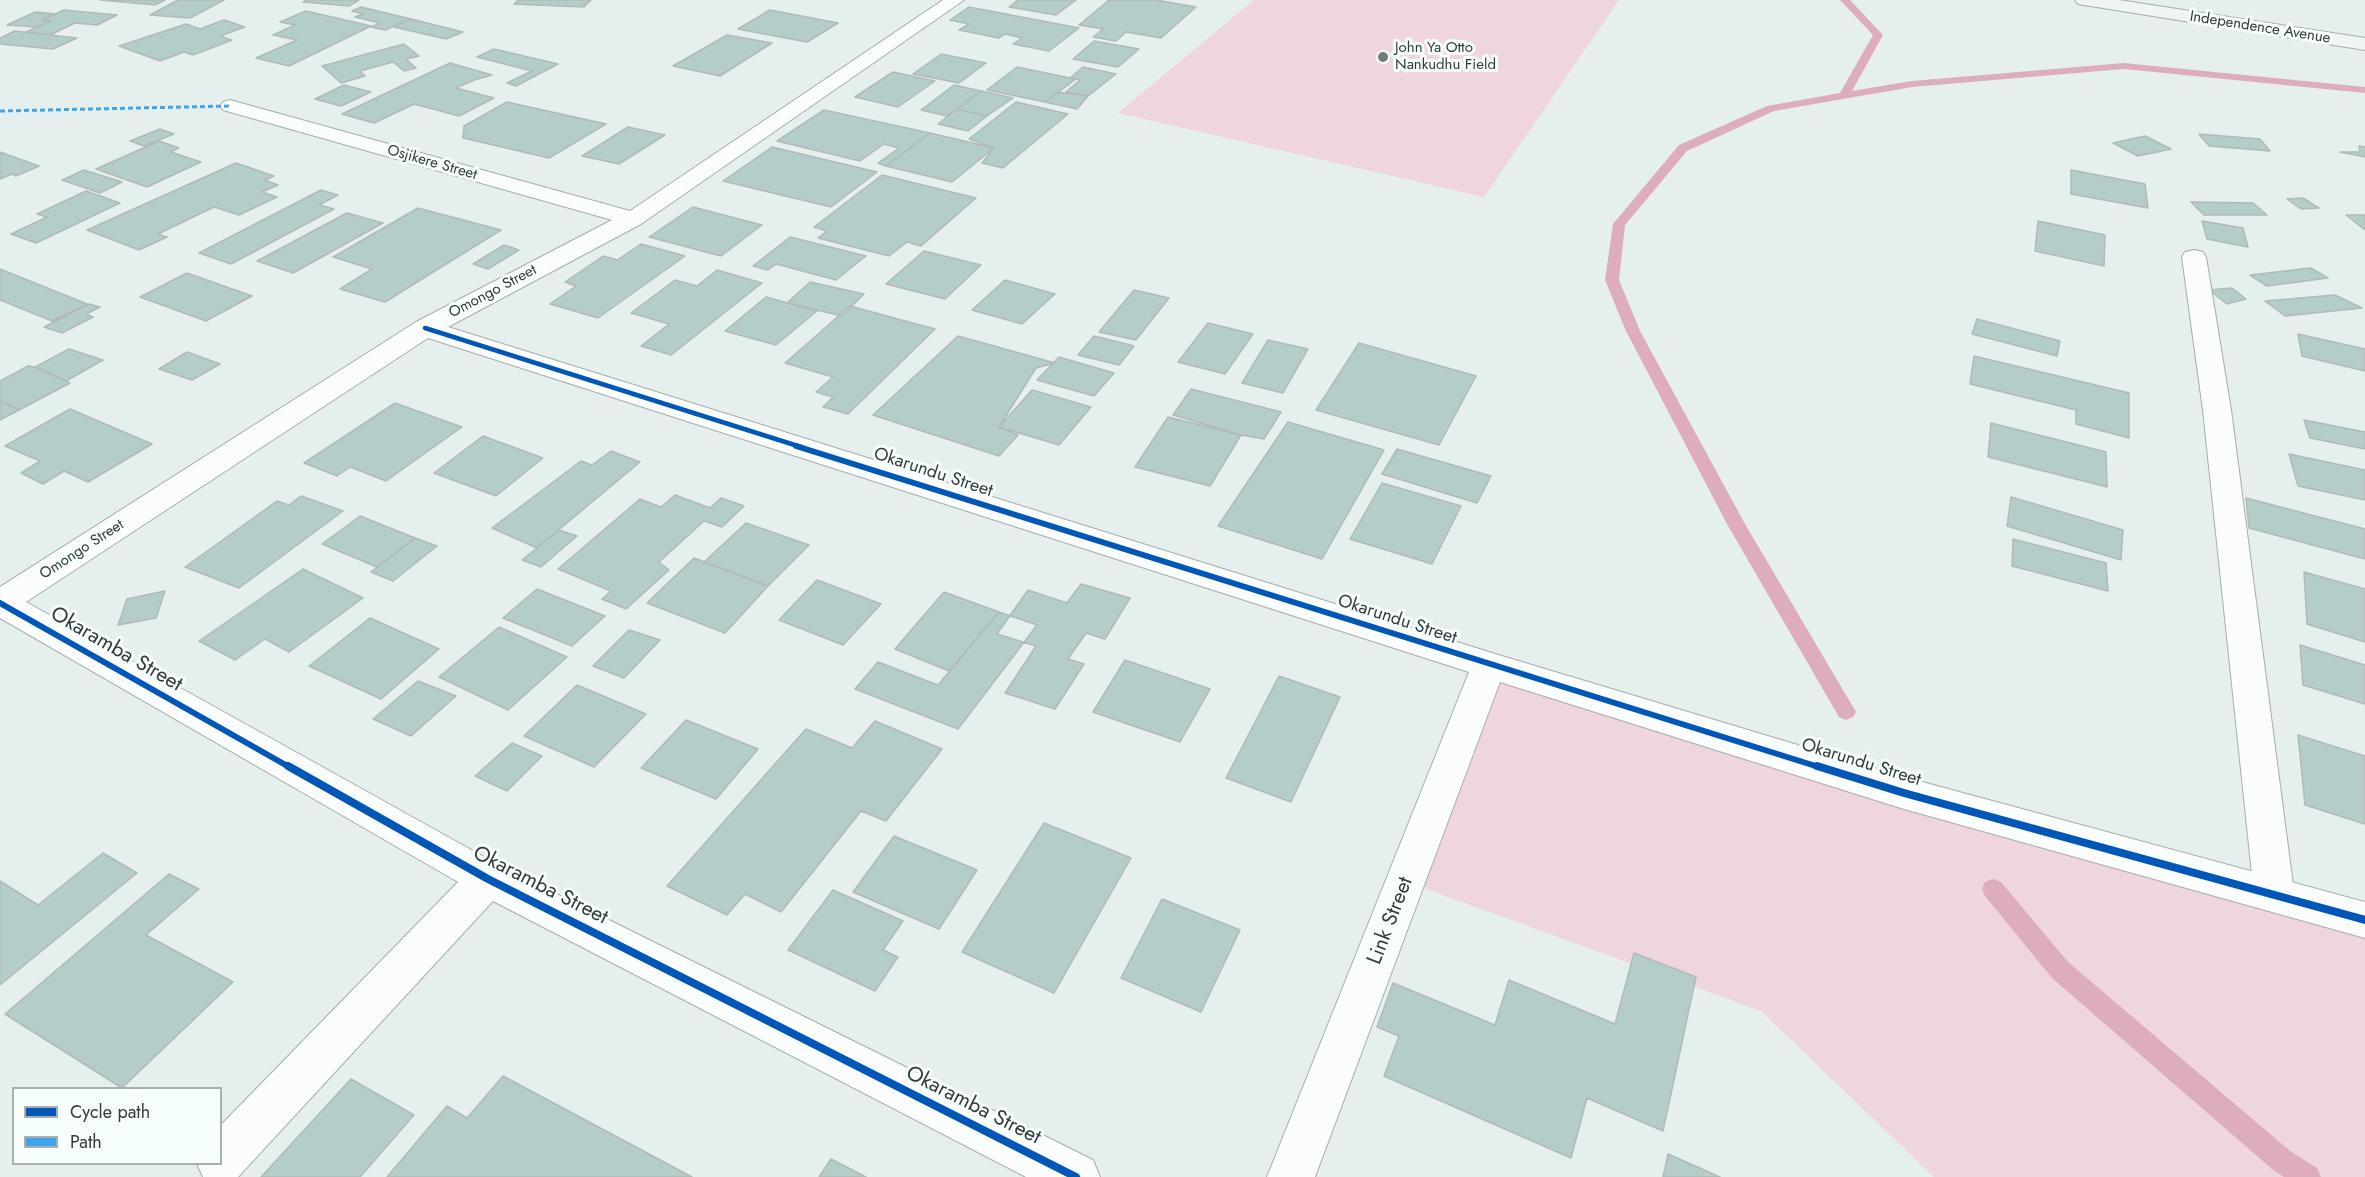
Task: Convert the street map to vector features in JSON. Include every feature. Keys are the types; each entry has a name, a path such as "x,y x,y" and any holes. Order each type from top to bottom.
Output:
{"main road":[{"name":"Independence Avenue","path":"2084,0 2365,44"}],"street":[{"name":"Omongo Street","path":"0,603 425,328 633,219 955,0"},
{"name":"Osjikere Street","path":"230,106 633,219"},
{"path":"2194,258 2217,410 2274,893"},
{"name":"Okarundu Street","path":"425,328 1489,665 1904,793 2274,893 2365,920"},
{"name":"Okaramba Street","path":"0,603 488,879 1076,1177"},
{"name":"Link Street","path":"1291,1177 1489,665"},
{"name":"Okaramba Street","path":"222,1159 488,879"},
{"name":"Okaramba Street","path":"206,1177 216,1165"}],"shaded area":[{"name":"John Ya Otto Nankudhu Field","path":"1254,0 1619,0 1484,197 1118,113"},
{"path":"1489,665 2365,920 2365,1177 1934,1177 1761,1011 1407,882"}],"building":[{"path":"100,0 165,0 155,5"},
{"path":"178,0 224,0 190,18 150,15"},
{"path":"306,0 359,0 349,6 303,2"},
{"path":"518,0 591,0 584,7 514,4"},
{"path":"1018,0 1076,0 1056,15 1009,7"},
{"path":"1109,0 1156,0 1196,7 1161,38 1126,32 1116,41 1093,37 1103,29 1079,25"},
{"path":"361,7 411,19 385,30 371,27 380,23 355,17 363,14 352,11"},
{"path":"969,7 1079,28 1049,51 1013,44 1022,38 1005,34 999,38 959,30 969,24 950,20"},
{"path":"64,10 117,15 97,25 75,23 50,35 26,32 50,21 42,20"},
{"path":"770,10 838,23 807,42 738,29"},
{"path":"306,11 371,26 289,66 256,58 297,40 273,35 295,25 280,22"},
{"path":"35,12 56,14 42,20 50,21 37,27 7,25"},
{"path":"411,19 463,32 446,39 394,27"},
{"path":"224,20 245,27 220,36 232,40 193,55 184,52 160,61 119,46 186,24 200,29"},
{"path":"15,31 77,38 53,49 0,44 0,38"},
{"path":"727,35 772,43 720,76 673,66"},
{"path":"1094,41 1139,49 1118,67 1073,59"},
{"path":"404,44 419,56 406,59 416,68 404,71 393,62 360,71 365,76 341,83 322,66"},
{"path":"494,49 558,64 516,86 507,83 532,71 477,57"},
{"path":"941,54 986,63 959,83 913,74"},
{"path":"450,63 492,75 456,88 494,98 459,116 414,104 374,123 342,114"},
{"path":"1017,67 1076,79 1045,102 987,90"},
{"path":"1083,67 1116,74 1088,96 1066,92 1080,80 1070,78"},
{"path":"893,72 935,81 898,107 855,97"},
{"path":"344,85 371,92 341,106 315,99"},
{"path":"954,85 981,91 947,116 921,110"},
{"path":"981,91 1013,98 987,116 957,109"},
{"path":"1058,92 1088,96 1077,109 1045,102"},
{"path":"507,102 606,124 549,158 463,138 464,126"},
{"path":"1016,102 1068,114 1003,168 982,163 994,148 969,139"},
{"path":"957,109 987,116 968,131 938,124"},
{"path":"824,110 930,133 886,166 878,163 899,148 884,144 860,161 777,141"},
{"path":"628,127 665,135 619,164 582,156"},
{"path":"160,129 174,134 144,146 130,141"},
{"path":"930,133 994,148 952,182 886,166"},
{"path":"2199,134 2260,139 2270,151 2209,146"},
{"path":"2145,136 2171,149 2138,156 2113,143"},
{"path":"159,141 179,148 171,152 201,162 147,187 96,169"},
{"path":"2359,146 2365,147 2365,157 2340,152 2360,152"},
{"path":"772,147 877,172 831,207 723,181"},
{"path":"0,152 39,166 16,176 12,174 0,179"},
{"path":"236,163 274,176 265,180 278,185 262,192 277,197 239,215 214,207 158,234 167,237 139,250 87,230"},
{"path":"84,170 122,182 100,193 62,180"},
{"path":"2071,170 2145,184 2148,208 2071,194"},
{"path":"882,175 976,198 921,246 907,242 889,256 818,238 827,231 814,227"},
{"path":"321,190 338,195 319,205 334,209 231,264 199,253"},
{"path":"86,191 120,203 36,243 11,234 47,217 37,214"},
{"path":"2303,198 2319,208 2301,209 2287,199"},
{"path":"2191,202 2253,203 2267,215 2204,215"},
{"path":"693,207 762,225 721,256 649,237"},
{"path":"418,208 501,230 385,302 340,289 372,269 333,257"},
{"path":"347,213 383,223 293,273 257,261"},
{"path":"2346,215 2365,215 2365,230"},
{"path":"2038,221 2105,235 2104,266 2035,251"},
{"path":"2202,221 2243,228 2248,247 2207,239"},
{"path":"790,237 866,256 836,280 776,264 768,270 753,266"},
{"path":"641,244 685,256 598,318 550,304 576,286 565,282 603,256 617,260"},
{"path":"504,245 519,250 488,269 473,264"},
{"path":"924,251 981,265 945,299 886,284"},
{"path":"2311,268 2328,278 2267,286 2250,275"},
{"path":"0,269 87,304 52,321 0,300"},
{"path":"717,270 762,283 671,355 641,346 669,324 631,313 675,280 697,286"},
{"path":"187,273 252,296 206,321 140,297"},
{"path":"1005,280 1055,294 1022,324 972,310"},
{"path":"810,282 864,294 842,316 787,303"},
{"path":"2232,288 2246,299 2227,304 2209,290"},
{"path":"1134,290 1169,298 1136,340 1099,332"},
{"path":"2335,295 2362,308 2285,316 2265,301"},
{"path":"766,297 817,311 776,345 725,331"},
{"path":"89,304 100,307 86,314 93,317 62,333 44,327"},
{"path":"850,306 935,329 848,414 823,407 833,397 816,392 833,377 785,363"},
{"path":"1977,319 2060,341 2057,356 1972,334"},
{"path":"1208,323 1253,334 1225,374 1178,362"},
{"path":"2298,334 2365,349 2365,371 2302,356"},
{"path":"958,336 1055,363 1036,368 999,427 1018,435 999,456 873,415"},
{"path":"1094,336 1134,346 1119,365 1078,355"},
{"path":"1268,340 1308,349 1283,393 1242,383"},
{"path":"1359,343 1476,376 1439,445 1316,410"},
{"path":"69,349 103,360 66,381 35,367"},
{"path":"187,352 220,364 192,380 159,369"},
{"path":"1974,356 2129,393 2129,438 2076,424 2076,410 1970,384"},
{"path":"1059,357 1114,373 1094,396 1037,380"},
{"path":"28,366 70,383 19,410 0,401 0,381"},
{"path":"1191,389 1281,412 1264,439 1241,435 1173,415"},
{"path":"1032,390 1091,407 1059,445 999,427"},
{"path":"0,401 19,410 0,420"},
{"path":"395,403 462,427 386,481 350,467 337,476 304,463"},
{"path":"70,409 152,444 88,482 64,471 43,484 21,473 40,461 5,446"},
{"path":"1168,417 1241,435 1210,486 1135,467"},
{"path":"2304,420 2365,432 2365,449 2310,438"},
{"path":"1288,422 1384,450 1322,559 1218,526"},
{"path":"1991,423 2106,452 2107,487 1988,457"},
{"path":"483,436 543,458 496,496 434,473"},
{"path":"1397,449 1491,476 1477,503 1382,474"},
{"path":"611,451 640,462 537,548 492,528 581,461 592,465"},
{"path":"2289,454 2365,470 2365,500 2298,486"},
{"path":"1382,483 1461,506 1432,564 1350,539"},
{"path":"675,495 710,508 721,498 744,506 722,527 704,521 659,562 669,570 626,609 602,599 611,591 558,569 640,499 661,507"},
{"path":"301,496 343,511 239,588 185,567 277,501 289,505"},
{"path":"2011,497 2123,530 2121,560 2007,526"},
{"path":"2246,498 2365,529 2365,559 2249,528"},
{"path":"360,516 415,538 377,567 322,544"},
{"path":"746,523 809,545 768,586 704,562"},
{"path":"559,530 577,536 541,567 522,560"},
{"path":"415,538 437,546 393,581 371,572"},
{"path":"2013,539 2106,563 2108,591 2012,566"},
{"path":"694,558 768,586 725,633 647,603"},
{"path":"303,569 363,598 289,652 265,639 235,660 199,641"},
{"path":"2304,572 2365,589 2365,642 2307,624"},
{"path":"817,580 881,604 843,645 779,620"},
{"path":"1081,584 1130,598 1105,639 1086,633 1068,659 1084,664 1055,709 1005,693 1036,646 997,634 1028,590 1067,603"},
{"path":"537,589 605,616 572,646 503,618"},
{"path":"165,591 156,618 118,625 127,599"},
{"path":"944,592 999,612 949,671 895,649"},
{"path":"999,612 1037,625 958,729 855,689 878,662 938,685"},
{"path":"370,618 439,649 381,699 309,666"},
{"path":"499,627 567,657 508,710 439,677"},
{"path":"629,630 660,640 624,678 593,666"},
{"path":"2300,645 2365,665 2365,704 2303,685"},
{"path":"1125,660 1210,689 1180,742 1093,712"},
{"path":"1279,676 1340,697 1291,802 1226,778"},
{"path":"418,681 456,696 411,736 373,719"},
{"path":"577,685 646,714 594,767 524,736"},
{"path":"686,720 758,749 716,799 641,768"},
{"path":"875,721 942,749 886,821 861,811 781,912 745,894 727,915 667,886 806,729 852,748"},
{"path":"2298,735 2365,756 2365,824 2305,805"},
{"path":"512,743 542,756 507,791 475,776"},
{"path":"1044,823 1131,858 1054,993 962,952"},
{"path":"894,836 977,870 939,929 853,892"},
{"path":"103,853 137,873 0,985 0,881 38,905"},
{"path":"169,874 199,889 146,935 233,982 123,1087 5,1014"},
{"path":"833,890 903,921 883,950 898,957 875,991 788,950"},
{"path":"1162,899 1240,930 1201,1012 1121,978"},
{"path":"1634,953 1696,977 1663,1131 1587,1098 1571,1158 1384,1076 1399,1036 1377,1027 1393,983 1495,1025 1509,980 1615,1024"},
{"path":"503,1076 692,1177 387,1177 447,1106 467,1118"},
{"path":"351,1079 414,1115 360,1177 261,1177"},
{"path":"1668,1154 1720,1177 1663,1177"},
{"path":"831,1159 866,1177 819,1177"}],"waterway":[{"path":"1844,95 1878,35 1845,0"},
{"path":"1846,712 1736,524 1633,331 1612,280 1619,224 1683,148 1771,108 1912,84 2124,66 2365,90"},
{"path":"1993,889 2060,970 2281,1160 2308,1177"}],"marked path":[{"path":"0,111 230,106"}],"cycle path":[{"path":"425,328 1489,665 1904,793 2365,920"},
{"path":"0,603 488,879 1076,1177"}],"place":[{"name":"John Ya Otto Nankudhu Field","path":"1383,57"}]}
